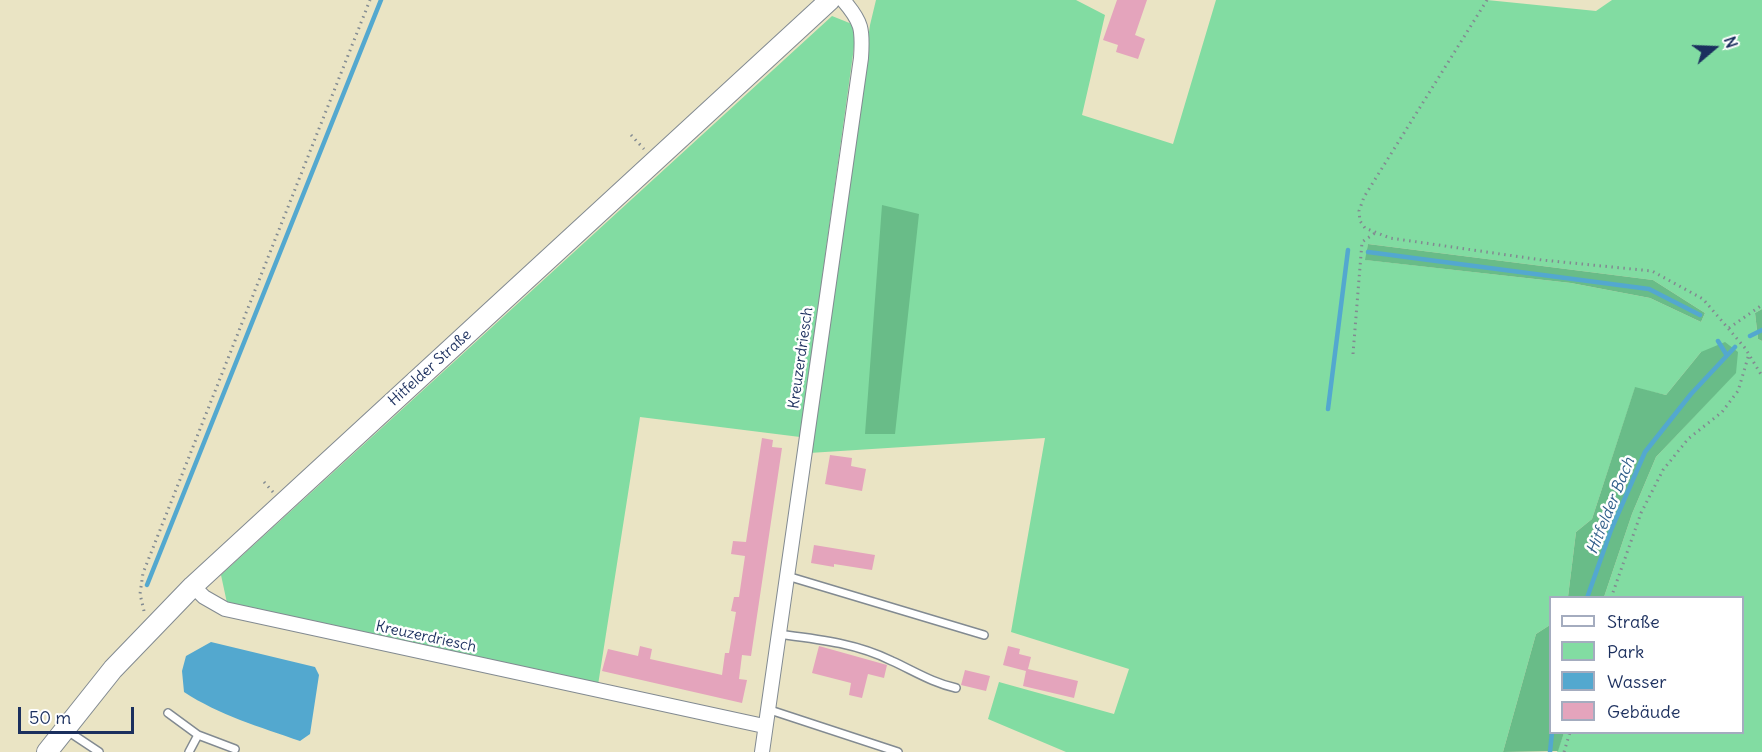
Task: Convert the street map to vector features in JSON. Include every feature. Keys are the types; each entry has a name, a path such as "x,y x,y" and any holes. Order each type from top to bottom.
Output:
{"main road":[{"name":"Hitfelder Straße","path":"47,752 113,669 194,586 830,0"}],"street":[{"name":"Kreuzerdriesch","path":"762,752 861,58 863,29 856,15 843,0"},
{"name":"Kreuzerdriesch","path":"194,586 204,597 225,609 764,726"}],"lane":[{"path":"787,576 984,635"},
{"path":"778,634 839,642 891,660 940,684 956,688"},
{"path":"767,709 898,752"},
{"path":"168,713 198,735 235,749"},
{"path":"64,729 99,752"},
{"path":"189,752 198,735"}],"path":[{"path":"145,616 140,594 143,573 370,0"},
{"path":"1487,0 1364,197 1359,211 1360,221 1365,228 1390,238 1439,246 1652,271 1702,299 1749,354 1762,376"},
{"path":"1353,354 1362,242 1375,232"},
{"path":"1729,329 1762,305"},
{"path":"1611,596 1641,513 1663,470 1688,439 1722,412 1738,391 1749,354"},
{"path":"1564,752 1569,734"}],"green space":[{"path":"876,0 1076,0 1105,15 1082,115 1173,144 1216,0 1487,0 1596,11 1612,0 1762,0 1762,309 1755,313 1758,339 1762,341 1762,752 1557,752 1564,734 1744,734 1744,596 1604,596 1632,514 1656,457 1735,373 1701,352 1666,395 1635,388 1592,519 1576,532 1568,596 1549,596 1549,626 1536,634 1503,752 1066,752 988,719 999,682 1114,714 1129,669 1011,632 1045,438 809,453 870,25","holes":["1368,244 1653,280 1705,313 1701,322 1650,298 1571,283 1366,260"]},
{"path":"832,16 852,24 855,40 800,437 640,417 598,685 227,603 221,575"},
{"path":"882,205 919,214 895,434 865,434"},
{"path":"1368,244 1653,280 1705,313 1701,322 1650,298 1571,283 1365,260"},
{"path":"1762,309 1762,341 1758,339 1755,313"},
{"path":"1725,342 1738,352 1736,373 1656,457 1632,514 1604,596 1568,596 1576,532 1592,519 1635,387 1666,395 1701,352"},
{"path":"1549,626 1549,734 1564,734 1558,751 1503,752 1536,634"}],"water":[{"path":"211,642 315,667 319,675 310,734 300,741 226,714 184,692 182,671 186,656"}],"building":[{"path":"1117,0 1147,0 1135,35 1145,39 1138,59 1116,52 1118,45 1103,40"},
{"path":"762,438 773,440 772,447 782,448 751,656 742,655 739,679 747,680 742,703 602,671 608,649 638,656 640,646 652,649 650,659 722,675 725,653 729,653 736,612 731,611 734,597 739,597 745,556 731,554 733,541 746,542"},
{"path":"830,455 852,458 851,466 866,469 862,491 825,484"},
{"path":"814,545 875,555 872,570 811,563"},
{"path":"819,646 887,665 884,678 868,674 862,698 849,695 851,683 812,673"},
{"path":"1008,646 1020,649 1019,654 1031,657 1028,669 1078,681 1074,698 1023,686 1026,671 1003,665"},
{"path":"965,670 990,676 986,691 961,685"}],"waterway":[{"path":"147,585 381,0"},
{"path":"1328,409 1348,250"},
{"path":"1368,252 1649,289 1700,315"},
{"name":"Hitfelder Bach","path":"1750,336 1762,330"},
{"path":"1718,341 1726,354"},
{"name":"Hitfelder Bach","path":"1588,596 1611,530 1645,452 1691,394 1735,347"},
{"name":"Hitfelder Bach","path":"1550,752 1552,734"}]}
